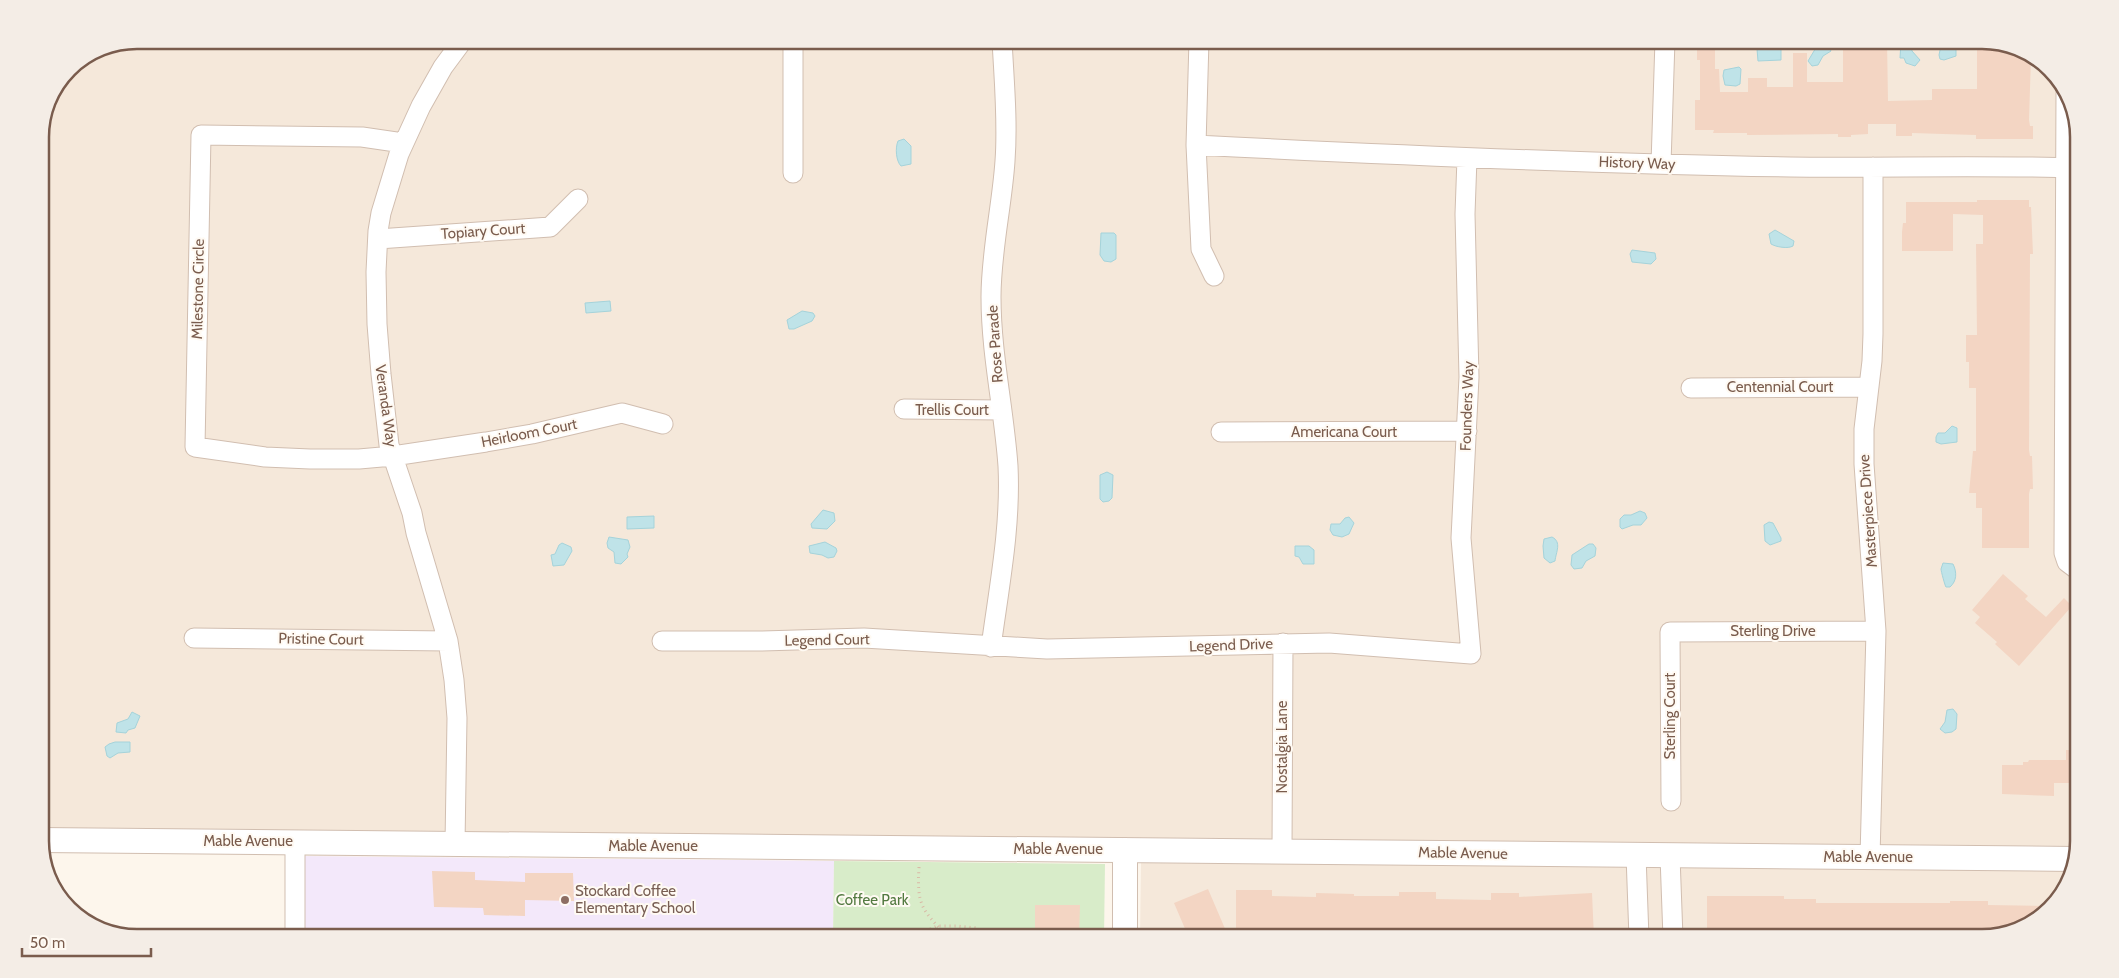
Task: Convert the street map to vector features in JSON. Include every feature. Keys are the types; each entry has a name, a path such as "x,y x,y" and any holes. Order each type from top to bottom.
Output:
{"street":[{"name":"Veranda Way","path":"455,844 457,718 454,680 448,641 416,533 412,513 390,445 377,324 378,239 382,213 403,143 443,67 457,49"},
{"path":"793,49 793,174"},
{"name":"Rose Parade","path":"991,647 1008,510 1008,466 992,339 991,295 993,252 1005,163 1007,124 1003,49"},
{"path":"1199,49 1196,145 1201,249 1214,276"},
{"path":"1661,164 1665,49"},
{"path":"2068,117 2070,136"},
{"name":"Milestone Circle","path":"393,456 310,459 265,457 195,447 201,135 362,137 403,143"},
{"name":"History Way","path":"1196,145 1467,158 1661,164 2070,168"},
{"name":"Founders Way","path":"1467,158 1464,214 1469,377 1461,538 1471,654"},
{"name":"Masterpiece Drive","path":"1870,856 1876,631 1864,464 1864,429 1873,334 1873,166"},
{"name":"Topiary Court","path":"378,239 550,227 578,199"},
{"name":"Centennial Court","path":"1691,388 1869,387"},
{"name":"Trellis Court","path":"904,409 1001,410"},
{"name":"Heirloom Court","path":"393,456 532,434 622,413 663,424"},
{"path":"2070,420 2064,553 2065,558 2070,564"},
{"name":"Americana Court","path":"1221,432 1467,431"},
{"name":"Sterling Drive","path":"1670,632 1876,631"},
{"name":"Sterling Court","path":"1670,632 1671,801"},
{"name":"Pristine Court","path":"194,638 448,641"},
{"name":"Legend Court","path":"662,640 760,641 864,638 991,647"},
{"name":"Legend Drive","path":"991,647 1103,649 1283,643 1337,644 1471,654"},
{"name":"Nostalgia Lane","path":"1282,851 1283,643"},
{"name":"Mable Avenue","path":"49,840 2069,859"},
{"path":"295,841 295,929"},
{"path":"1125,850 1125,929"},
{"path":"1636,855 1639,929"},
{"path":"1670,856 1674,929"}],"path":[{"path":"921,848 918,892 922,909 940,929"},
{"path":"930,929 937,926 978,929"}],"shaded area":[{"path":"131,49 1982,49 1999,50 2016,55 2036,67 2055,88 2066,108 2070,131 2070,846 49,831 49,131 53,108 71,79 88,64 108,53"},
{"name":"Stockard Coffee Elementary School","path":"298,856 834,861 833,929 297,929"},
{"path":"1141,863 2067,867 2055,890 2031,914 2011,925 1982,929 1140,929"}],"green space":[{"name":"Coffee Park","path":"834,861 1105,864 1104,929 833,929"}],"water":[{"path":"1757,49 1781,49 1781,60 1758,61"},
{"path":"1815,49 1830,49 1831,51 1823,56 1818,65 1812,66 1808,61"},
{"path":"1901,49 1912,49 1920,60 1915,66 1906,63 1904,58 1900,58"},
{"path":"1940,49 1956,49 1956,56 1944,60 1940,59"},
{"path":"1739,67 1741,69 1740,84 1736,86 1725,85 1724,70"},
{"path":"904,139 911,146 911,164 901,166 897,158 896,147 898,141"},
{"path":"1775,230 1794,241 1793,246 1782,247 1771,244 1769,234"},
{"path":"1101,233 1114,233 1116,235 1116,259 1111,262 1104,261 1100,255"},
{"path":"1632,250 1655,253 1656,259 1651,264 1632,262 1630,254"},
{"path":"610,301 611,311 586,313 585,303"},
{"path":"802,311 813,313 815,316 812,321 794,329 789,329 787,320"},
{"path":"1952,426 1957,428 1957,442 1941,444 1936,442 1938,433 1945,433"},
{"path":"1107,472 1113,475 1112,498 1109,501 1103,502 1100,499 1100,475"},
{"path":"823,510 834,513 835,521 827,529 812,528 811,524"},
{"path":"1640,511 1645,513 1647,518 1641,525 1633,525 1622,529 1620,527 1620,519 1624,515 1631,515"},
{"path":"654,516 654,528 627,529 627,517"},
{"path":"1349,517 1354,523 1349,534 1342,537 1333,535 1330,530 1331,524 1340,524 1345,518"},
{"path":"1769,522 1773,523 1781,538 1781,541 1770,545 1765,541 1764,525"},
{"path":"609,537 628,540 630,547 627,554 628,557 621,564 615,563 614,552 608,548"},
{"path":"1552,537 1557,542 1558,548 1555,561 1550,563 1544,558 1543,546 1544,539"},
{"path":"825,542 836,548 837,551 834,557 828,558 810,553 809,546"},
{"path":"562,543 571,547 572,551 564,565 553,566 551,555 555,554"},
{"path":"1589,544 1593,544 1596,548 1595,556 1586,561 1582,568 1574,569 1571,565 1572,555"},
{"path":"1295,546 1309,546 1314,550 1314,564 1303,564 1299,557 1295,556"},
{"path":"1943,563 1953,564 1956,573 1950,587 1946,587 1944,581 1941,569"},
{"path":"1953,709 1957,714 1956,729 1945,733 1940,729 1945,722 1947,710"},
{"path":"132,712 140,716 135,728 128,730 126,733 116,732 117,723 128,719"},
{"path":"115,742 130,742 130,752 118,753 110,758 107,756 105,747"}],"building":[{"path":"1697,49 1715,49 1715,69 1719,69 1720,92 1748,92 1748,78 1767,78 1767,87 1793,87 1793,53 1807,53 1807,82 1843,82 1843,49 1887,49 1888,101 1932,100 1932,89 1977,89 1977,49 1999,50 2016,55 2031,64 2029,120 2030,126 2033,126 2033,139 1976,139 1976,135 1912,133 1912,136 1896,136 1896,124 1868,124 1868,134 1851,135 1851,137 1838,137 1838,134 1747,135 1747,133 1713,133 1714,130 1695,130 1695,100 1700,100 1700,60 1697,60"},
{"path":"1977,200 2029,200 2029,207 2031,207 2033,254 2030,254 2029,450 2030,456 2032,456 2033,489 2030,489 2029,494 2029,548 1982,548 1982,508 1976,508 1976,493 1969,493 1973,451 1976,451 1976,388 1969,388 1969,362 1966,362 1966,335 1977,335 1976,244 1983,244 1983,215 1953,214 1953,251 1902,251 1903,223 1906,223 1906,202 1977,202"},
{"path":"2003,574 2028,596 2025,599 2046,617 2064,598 2070,604 2070,608 2019,666 1995,644 1997,642 1975,623 1980,617 1972,610"},
{"path":"2066,750 2070,750 2070,783 2054,783 2054,796 2002,794 2002,765 2023,765 2023,762 2028,762 2029,760 2066,760"},
{"path":"432,871 475,872 475,880 525,882 525,873 573,873 574,901 525,900 525,916 484,915 483,908 434,907"},
{"path":"1208,889 1225,929 1185,929 1174,903"},
{"path":"1236,890 1272,890 1272,896 1316,897 1316,893 1354,894 1354,896 1399,896 1399,892 1436,892 1436,899 1491,900 1491,893 1519,893 1519,897 1592,893 1594,929 1236,929"},
{"path":"1707,896 1784,896 1784,899 1816,899 1816,903 1950,903 1950,901 1988,901 1988,905 2041,906 2011,925 1982,929 1707,929"},
{"path":"1035,905 1080,905 1079,929 1035,929"}],"place":[{"name":"Stockard Coffee Elementary School","path":"565,900"}]}
